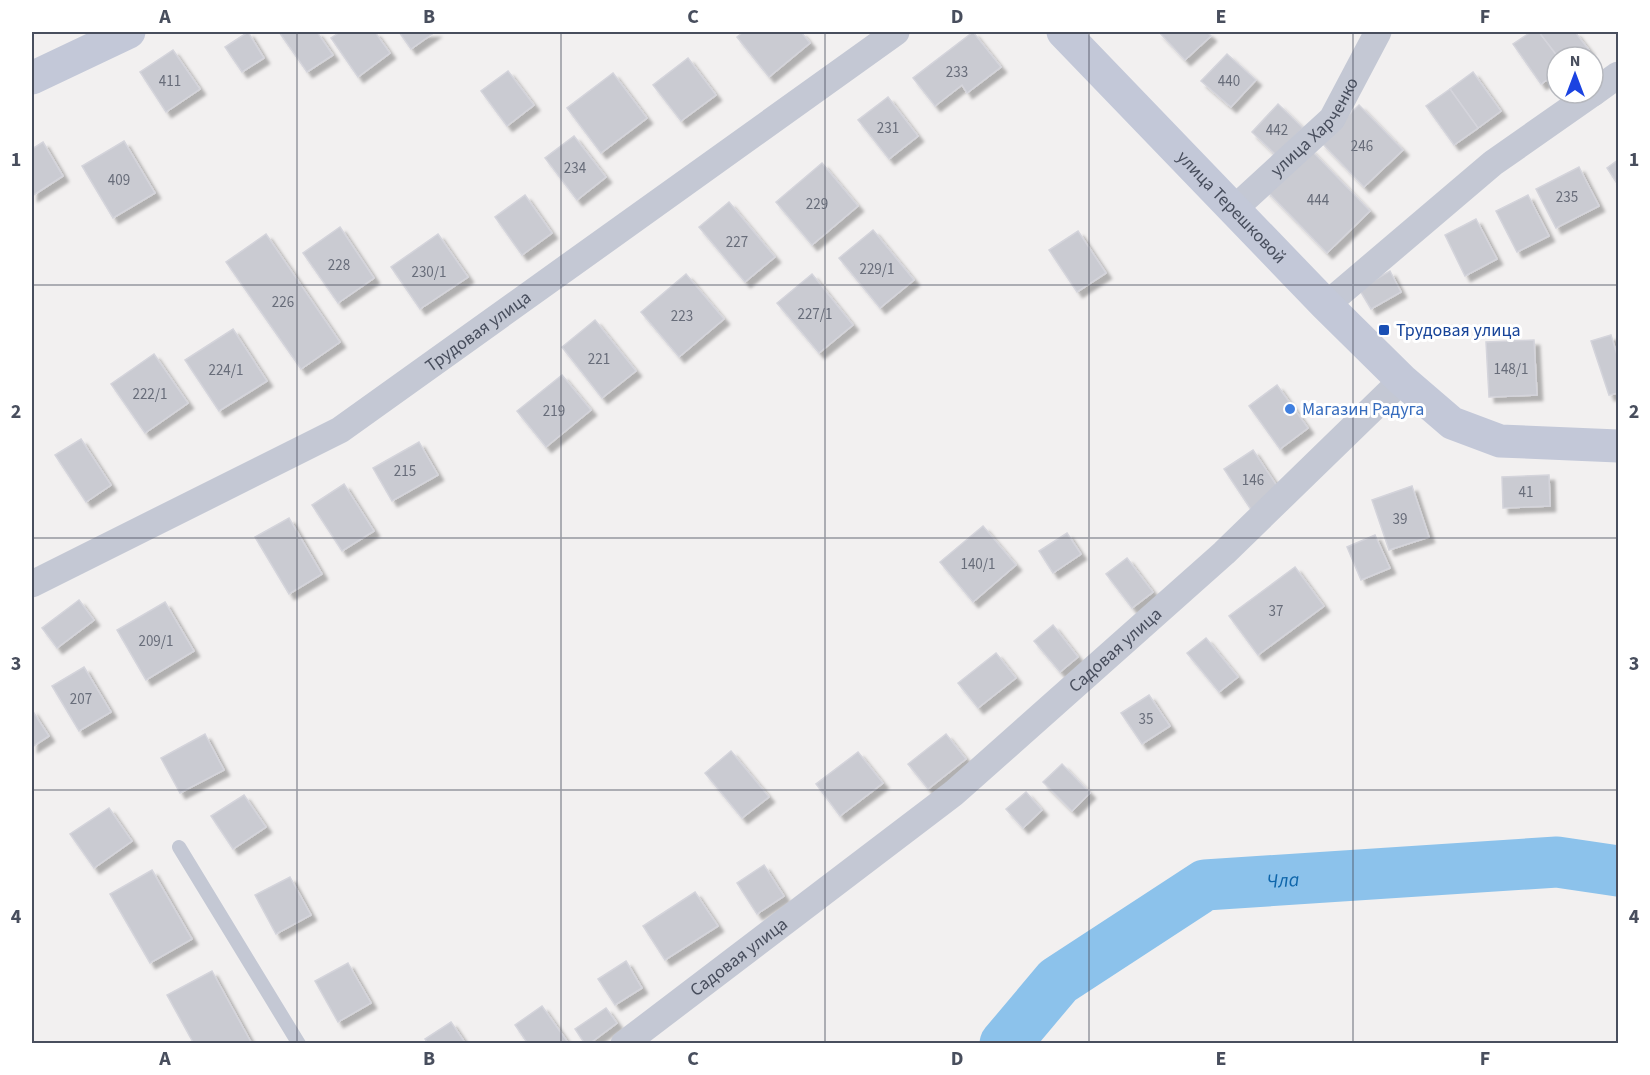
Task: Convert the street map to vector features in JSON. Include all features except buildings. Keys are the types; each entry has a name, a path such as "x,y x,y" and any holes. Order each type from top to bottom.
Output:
{"street":[{"path":"32,78 129,32"},
{"name":"Трудовая улица","path":"32,584 340,430 896,32"},
{"name":"улица Терешковой","path":"1063,32 1326,306 1402,380"},
{"name":"улица Харченко","path":"1234,209 1332,118 1378,32"},
{"path":"1605,84 1618,75"},
{"path":"1326,306 1493,163 1576,105"},
{"path":"1402,380 1452,423 1500,441 1618,447"},
{"name":"Садовая улица","path":"624,1044 954,793 1224,553 1402,380"}],"lane":[{"path":"178,847 299,1044"}],"waterway":[{"name":"Чла","path":"1005,1044 1058,981 1205,885 1557,862 1618,871"}],"place":[{"name":"Трудовая улица","path":"1384,330"},
{"name":"Магазин Радуга","path":"1290,409"}]}
